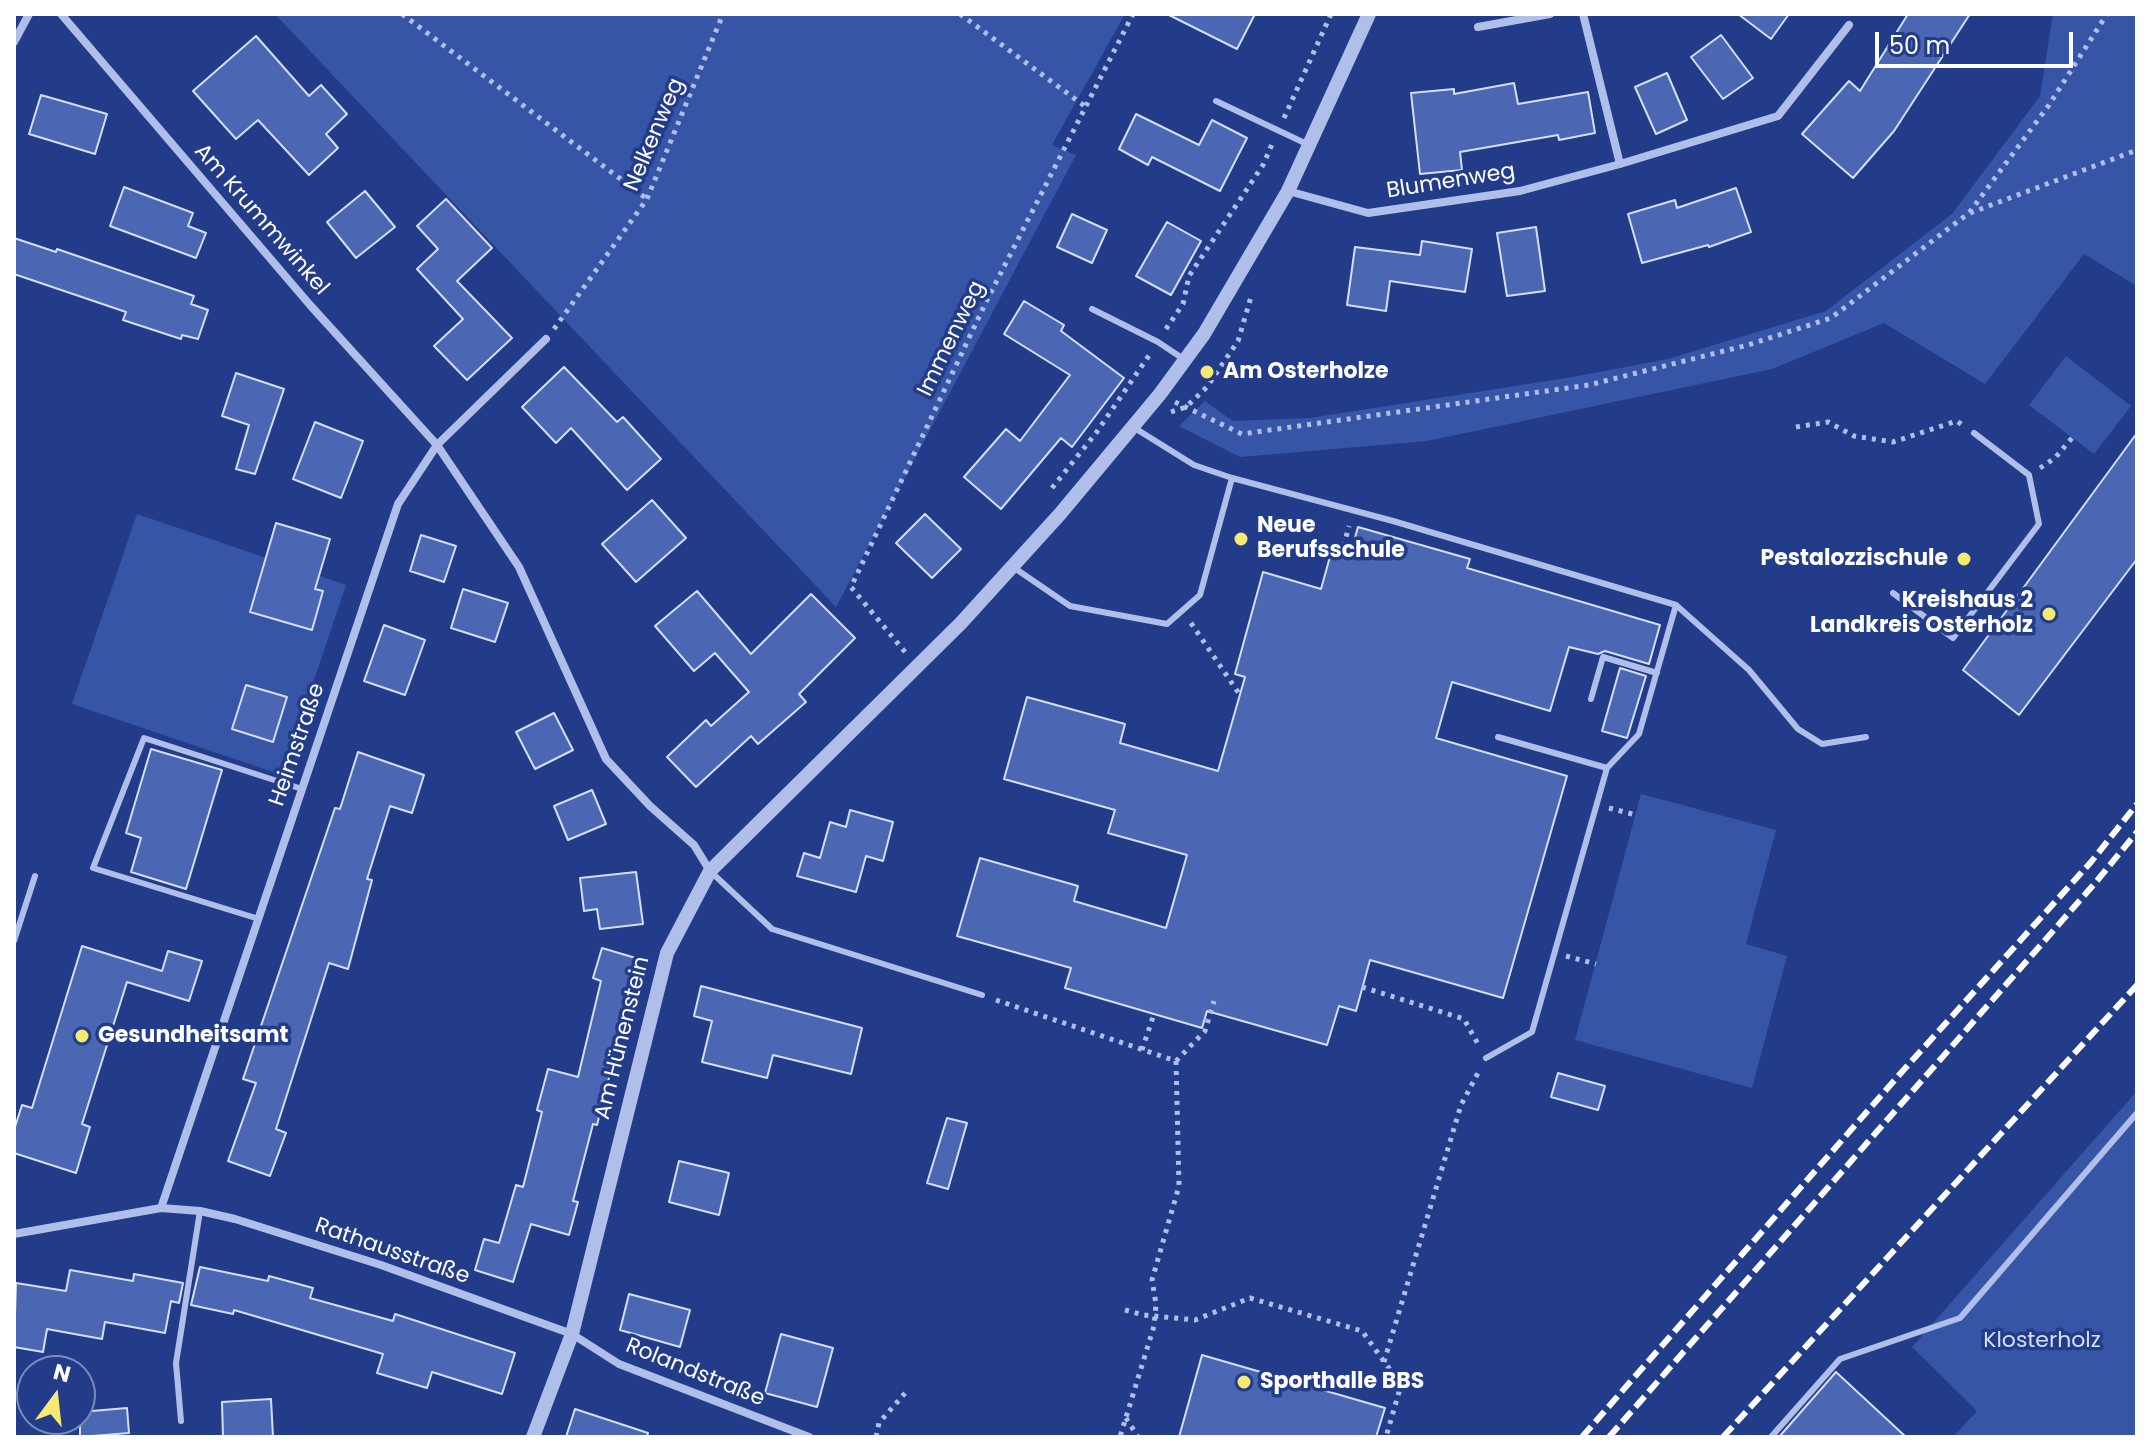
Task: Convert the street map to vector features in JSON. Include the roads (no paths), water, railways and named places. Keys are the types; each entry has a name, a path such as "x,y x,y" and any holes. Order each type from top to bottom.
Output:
{"street":[{"path":"14,42 29,14"},
{"name":"Am Krummwinkel","path":"61,14 310,305 437,445"},
{"path":"437,445 519,567 606,759 650,806 694,845 710,871 917,667 1013,566 1160,394 1204,334 1288,191 1369,14"},
{"path":"1478,27 1550,14"},
{"path":"1583,14 1620,164"},
{"name":"Blumenweg","path":"1288,191 1368,213 1520,191 1620,164 1778,116 1849,25"},
{"name":"Heimstraße","path":"161,1208 398,504 437,445 546,339"},
{"name":"Am Hünenstein","path":"533,1437 572,1334 667,953 710,871"},
{"name":"Rathausstraße","path":"14,1234 161,1208 200,1211 381,1265 572,1334"},
{"name":"Rolandstraße","path":"572,1334 619,1364 809,1437"}],"lane":[{"path":"1216,101 1309,145"},
{"path":"1092,309 1158,342 1185,360"},
{"path":"1133,427 1194,465 1232,478 1393,521 1676,605 1749,670 1798,729 1822,744 1866,737"},
{"path":"1893,593 1953,638 2039,524 2029,475 1974,433"},
{"path":"1013,566 1070,606 1167,624 1200,595 1232,478"},
{"path":"1486,1058 1532,1032 1607,768 1639,734 1676,605"},
{"path":"1591,699 1603,657 1657,673"},
{"path":"1498,737 1607,768"},
{"path":"259,919 93,868 144,738 302,789"},
{"path":"710,871 772,929 982,995"},
{"path":"14,941 35,876"},
{"path":"1771,1437 1840,1359 1960,1318 2137,1113"},
{"path":"181,1421 176,1363 200,1211"}],"railway":[{"path":"1582,1437 1900,1074 2091,862 2137,804"},
{"path":"1609,1437 2137,832"},
{"path":"1723,1437 2137,985"}],"place":[{"name":"Am Osterholze","path":"1207,372"},
{"name":"Neue Berufsschule","path":"1241,539"},
{"name":"Pestalozzischule","path":"1964,559"},
{"name":"Kreishaus 2 Landkreis Osterholz","path":"2049,614"},
{"name":"Gesundheitsamt","path":"82,1036"},
{"name":"Sporthalle BBS","path":"1244,1382"}],"park label":[{"name":"Klosterholz","path":"2042,1341"}]}
